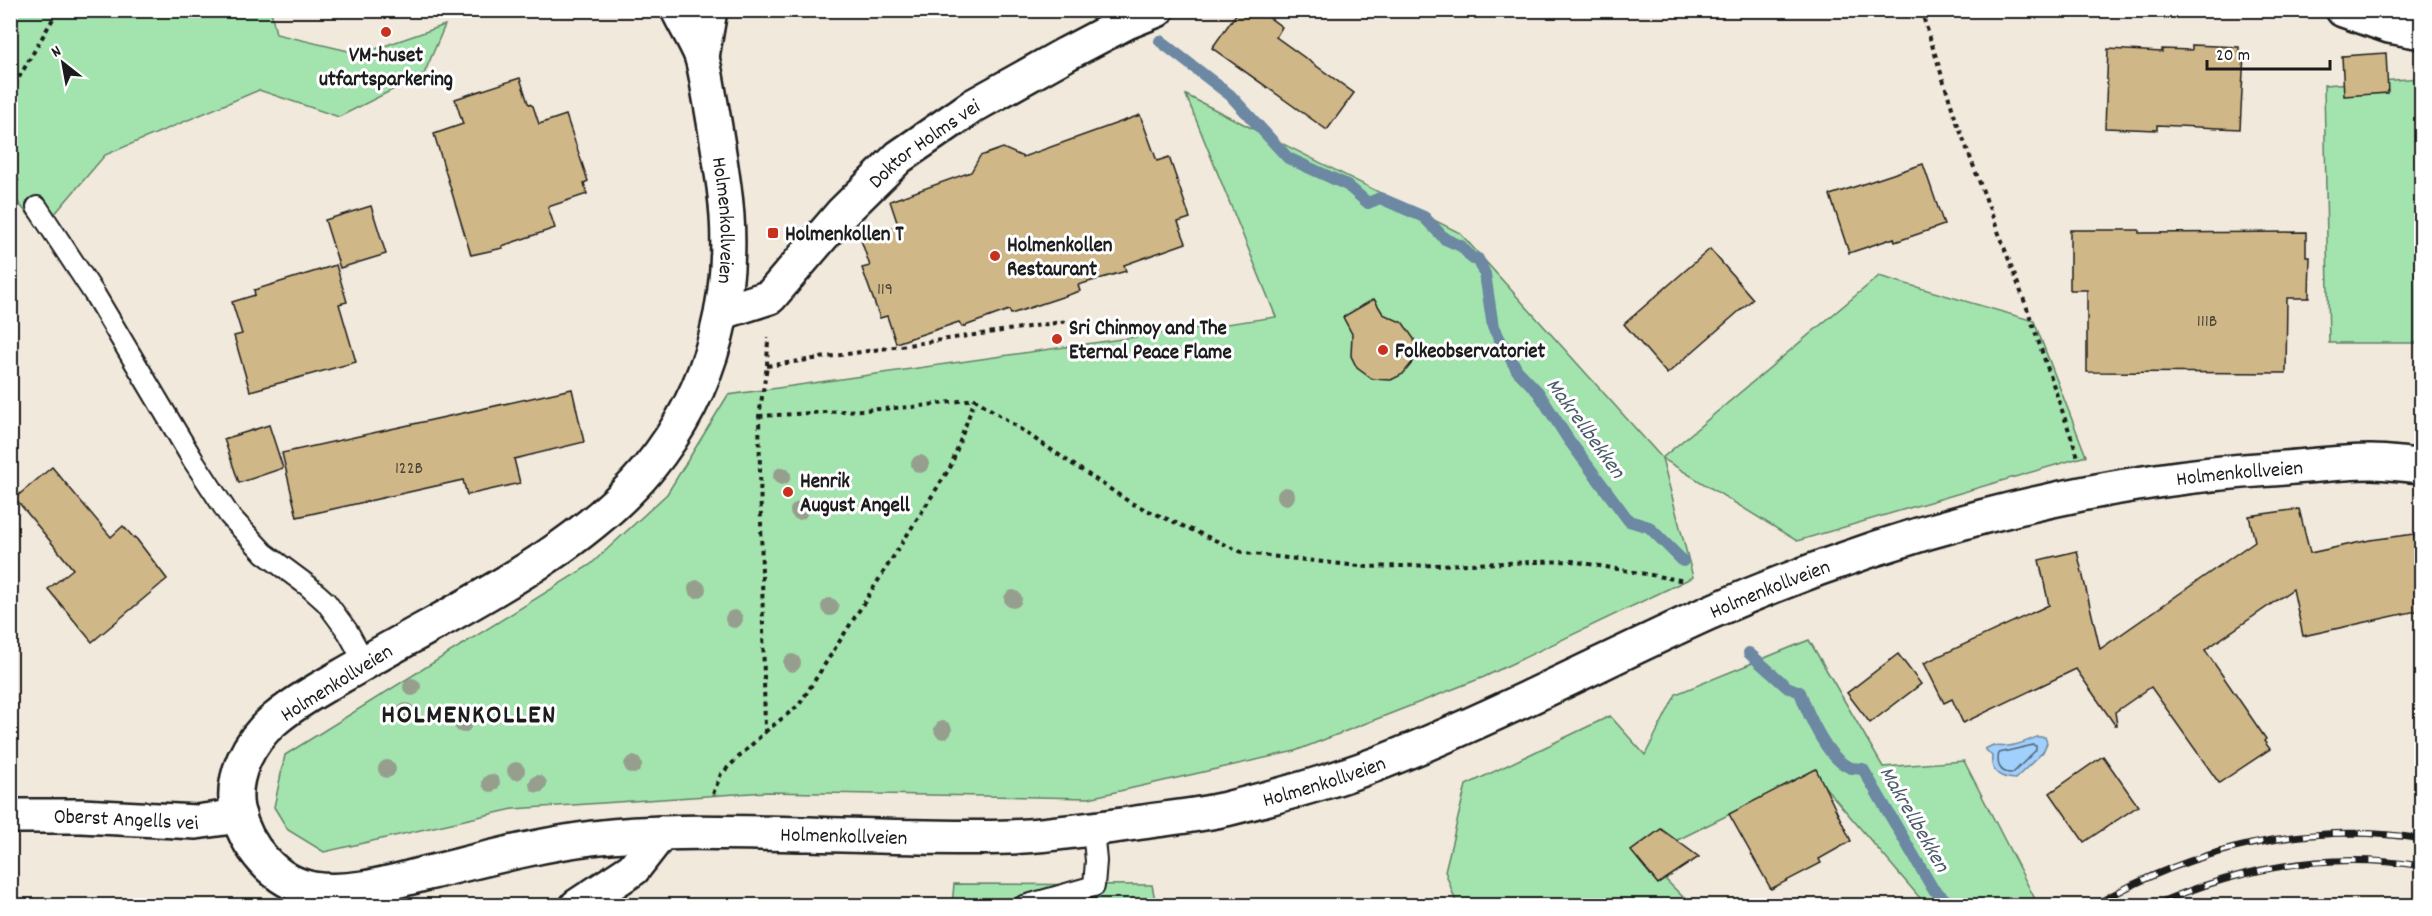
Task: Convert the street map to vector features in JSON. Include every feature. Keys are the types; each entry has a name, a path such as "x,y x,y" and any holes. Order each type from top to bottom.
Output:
{"main road":[{"name":"Holmenkollveien","path":"678,10 702,57 721,165 729,233 728,279 723,312 710,362 694,399 647,471 613,506 531,567 310,695 274,720 260,734 247,753 236,786 239,816 255,849 279,877 297,885 321,891 348,890 375,886 535,847 597,837 716,832 953,837 1018,836 1094,829 1217,811 1321,784 1400,755 1709,613 1871,549 2050,499 2208,473 2371,462 2421,466"},
{"name":"Holmenkollveien","path":"702,57 710,10"},
{"name":"Doktor Holms vei","path":"770,297 842,213 899,157 973,106 1127,22 1157,10"},
{"path":"2343,10 2389,26 2421,32"},
{"path":"723,312 770,297"},
{"name":"Oberst Angells vei","path":"10,816 81,816 196,822 239,816"},
{"path":"578,906 633,869 661,833"}],"lane":[{"path":"37,207 95,295 193,460 229,515 264,553 326,602 348,632 365,663"},
{"path":"1024,906 1094,886 1096,861 1094,829"}],"path":[{"path":"10,93 58,10"},
{"path":"1921,10 1955,117 2042,351 2088,493"},
{"path":"765,732 759,416 767,366 770,297"},
{"path":"767,366 1068,321"},
{"path":"759,416 912,407 975,399 1131,503 1244,553 1367,567 1572,561 1695,583"},
{"path":"709,803 721,774 765,732 799,705 951,466 975,399"}],"green space":[{"path":"10,11 271,11 276,34 361,54 445,25 424,74 339,117 259,90 105,155 41,230 11,194"},
{"path":"2421,78 2421,343 2329,343 2324,85"},
{"path":"1186,95 1460,233 1662,458 1693,577 1484,677 1295,751 1089,798 766,792 513,809 324,852 288,830 274,807 285,755 590,565 667,494 728,395 1276,317"},
{"path":"1879,276 2034,321 2086,456 1797,541 1662,458"},
{"path":"1809,640 1883,767 1964,761 2038,905 1926,905 1813,773 1643,857 1691,905 1457,905 1445,871 1466,785 1610,716 1645,755 1676,694"},
{"path":"954,884 1152,885 1156,905 952,906"}],"water":[{"path":"2037,737 2045,737 2047,743 2043,752 2015,779 2001,776 1994,770 1992,756 1985,749 1993,745 2004,747 2015,745"}],"building":[{"path":"1239,10 1259,10 1282,27 1276,37 1354,93 1327,130 1212,48"},
{"path":"2192,45 2239,47 2239,52 2244,53 2240,129 2157,125 2157,130 2105,128 2108,49 2162,52 2162,49 2192,50"},
{"path":"2386,53 2388,93 2344,96 2342,56"},
{"path":"520,78 528,103 533,106 539,124 566,115 588,181 584,183 587,194 548,207 555,228 502,246 503,248 471,255 434,134 463,124 455,99"},
{"path":"1140,115 1157,161 1169,157 1190,218 1178,222 1186,243 1124,265 1126,271 1078,285 1080,291 1011,314 1009,310 962,327 959,322 896,343 887,316 880,318 862,268 870,266 861,240 898,225 890,201 971,172 980,156 1003,148 1023,157"},
{"path":"1923,164 1944,225 1895,242 1894,238 1849,253 1830,195"},
{"path":"371,206 386,254 340,268 325,220"},
{"path":"2070,230 2139,230 2139,233 2306,232 2306,257 2310,257 2309,298 2287,298 2286,373 2087,372 2087,290 2070,290"},
{"path":"1710,249 1753,299 1667,374 1624,324"},
{"path":"336,265 347,302 339,304 356,362 250,391 234,336 242,334 232,302 255,295 254,290"},
{"name":"Folkeobservatoriet","path":"1374,299 1383,314 1403,323 1414,339 1416,352 1411,364 1403,374 1391,380 1372,379 1357,368 1351,356 1352,334 1343,317"},
{"path":"572,389 584,442 514,459 520,483 467,495 463,480 297,517 282,453"},
{"path":"269,425 283,468 239,483 224,439"},
{"path":"52,467 111,537 123,526 135,537 167,579 92,642 48,589 73,569 15,498"},
{"path":"2299,509 2310,553 2370,540 2414,534 2421,610 2303,636 2293,589 2205,650 2266,739 2264,741 2270,749 2219,783 2151,687 2115,712 2117,725 2115,725 2076,669 1963,723 1952,699 1944,703 1924,663 2049,605 2039,560 2077,551 2100,649 2255,541 2249,516"},
{"path":"1898,654 1921,684 1870,723 1847,693"},
{"path":"2103,756 2138,806 2084,842 2050,793"},
{"path":"1816,769 1851,841 1819,859 1821,863 1771,889 1729,814"},
{"path":"1661,829 1699,857 1658,884 1631,851"}],"waterway":[{"name":"Makrellbekken","path":"1160,41 1230,95 1288,158 1347,185 1368,203 1380,198 1424,217 1445,239 1461,246 1473,259 1478,259 1485,274 1493,327 1517,370 1538,392 1568,439 1629,521 1649,527 1683,561"},
{"name":"Makrellbekken","path":"1749,653 1787,687 1800,692 1819,734 1833,755 1849,767 1863,769 1933,889 1953,906"}],"railway":[{"path":"2093,906 2169,869 2251,844 2337,833 2379,834 2422,839"},
{"path":"2152,906 2217,882 2284,866 2353,861 2422,866"}],"place":[{"name":"VM-huset utfartsparkering","path":"386,32"},
{"name":"Holmenkollen T","path":"773,233"},
{"name":"Holmenkollen Restaurant","path":"995,256"},
{"name":"Sri Chinmoy and The Eternal Peace Flame","path":"1057,339"},
{"name":"Folkeobservatoriet","path":"1383,350"},
{"name":"Henrik August Angell","path":"788,492"}],"district":[{"name":"HOLMENKOLLEN","path":"469,713"}]}
